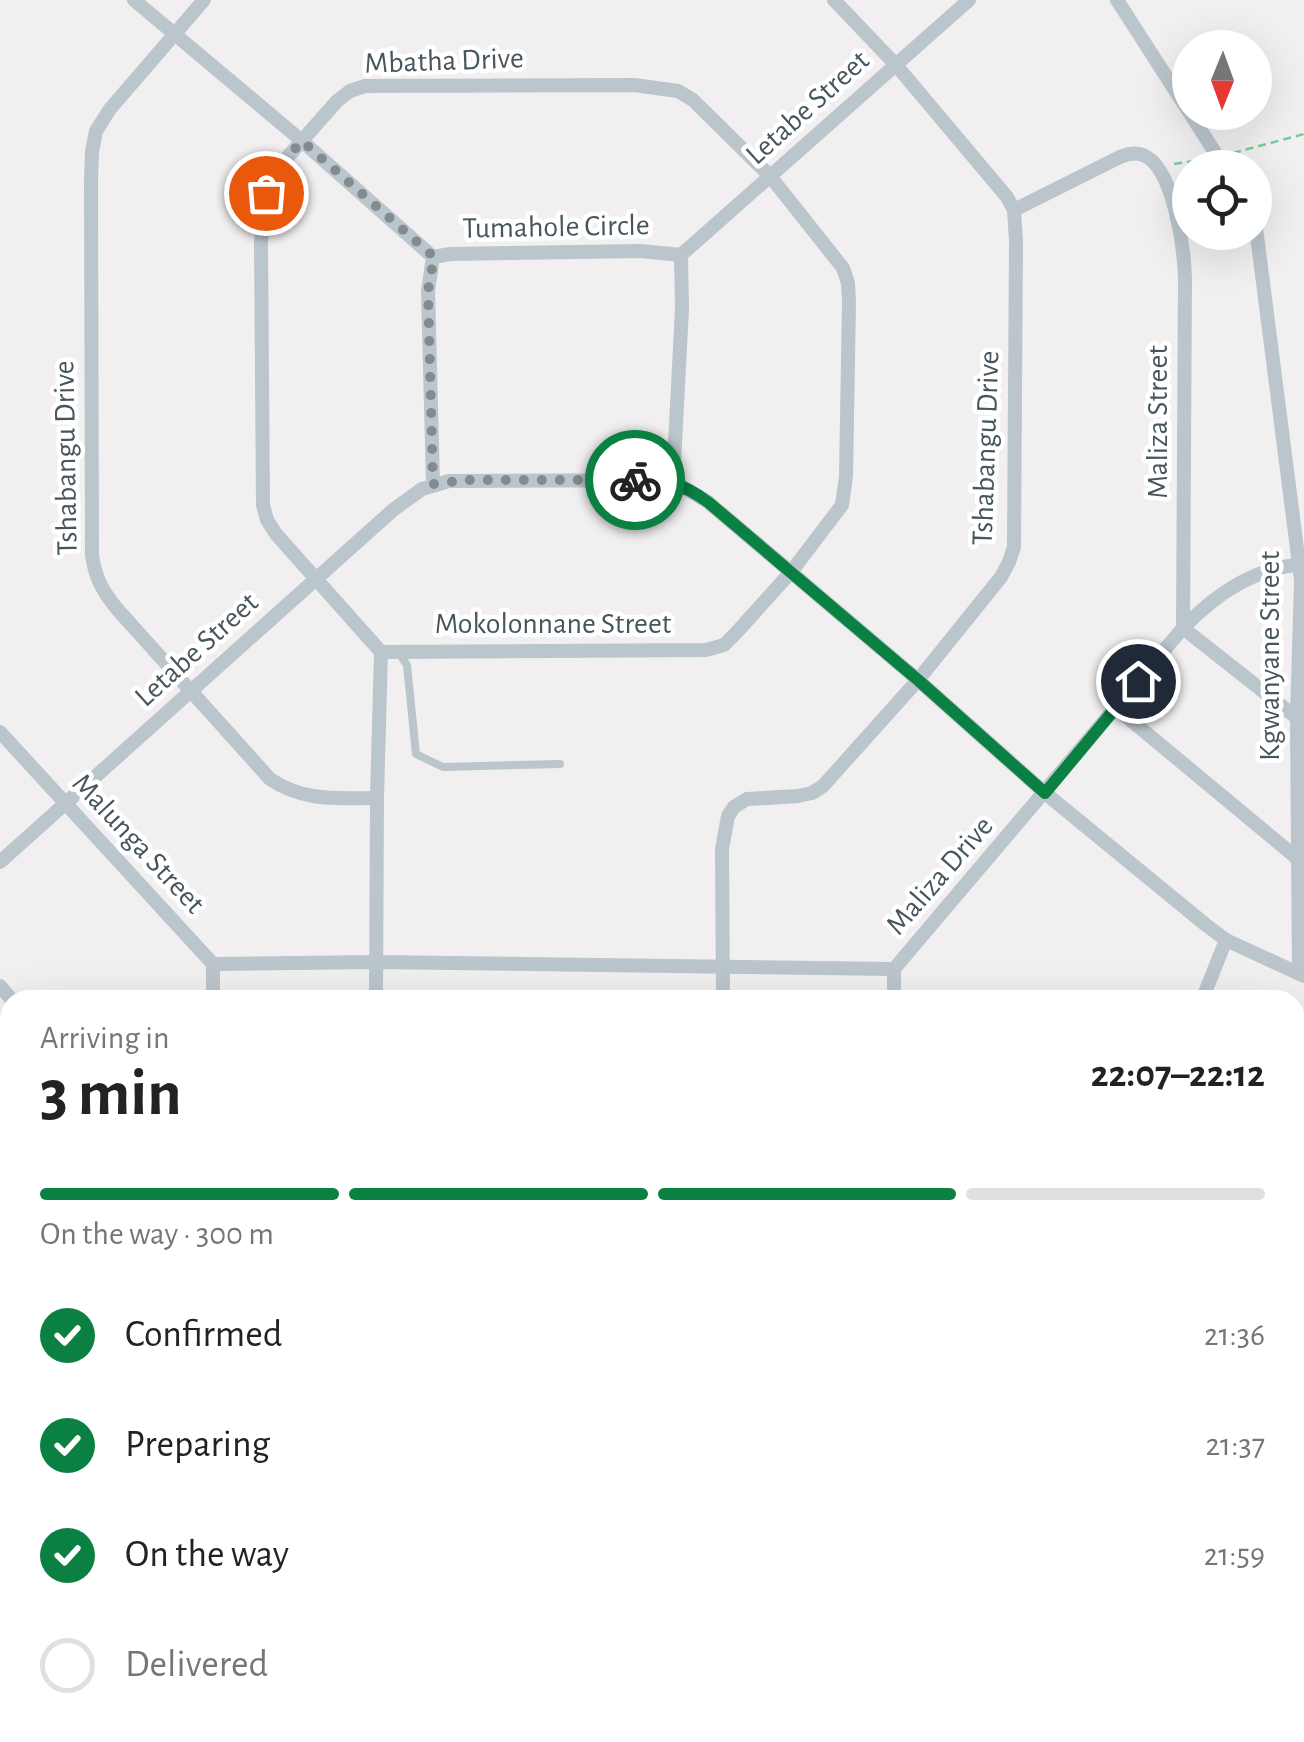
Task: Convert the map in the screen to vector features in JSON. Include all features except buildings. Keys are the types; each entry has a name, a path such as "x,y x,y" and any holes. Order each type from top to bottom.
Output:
{"street":[{"path":"134,0 434,257"},
{"name":"Tshabangu Drive","path":"204,0 110,109 96,131 92,152 92,555 98,585 254,763 287,791 324,798 376,798"},
{"path":"834,0 896,65 1014,210"},
{"name":"Letabe Street","path":"681,255 969,0"},
{"path":"1117,0 1213,150"},
{"name":"Mbatha Drive","path":"381,652 266,520 262,486 262,218 266,193 274,177 337,100 365,86 634,85 678,91 693,100 770,176 843,268 849,302 842,505 792,572 724,645"},
{"name":"Maliza Street","path":"1014,210 1120,156 1134,153 1142,154 1157,166 1170,194 1182,236 1186,278 1183,628"},
{"name":"Tshabangu Drive","path":"723,990 722,838 728,816 747,799 798,796 823,786 918,680 1001,577 1014,547 1014,210"},
{"name":"Kgwanyane Street","path":"1259,250 1302,564 1297,718 1302,975"},
{"name":"Tumahole Circle","path":"433,484 428,291 434,257 640,251 681,255 682,309 672,482"},
{"path":"433,484 468,480 638,480 672,482 687,488 792,572 1045,793 1226,940 1302,975"},
{"name":"Letabe Street","path":"0,862 406,499 433,484"},
{"path":"1045,793 1200,611 1254,575 1302,564"},
{"path":"1183,628 1297,718"},
{"name":"Mokolonnane Street","path":"381,652 706,650 724,645"},
{"path":"376,990 381,652"},
{"path":"1116,707 1298,859"},
{"name":"Malunga Street","path":"0,732 214,964"},
{"name":"Maliza Drive","path":"894,990 894,969 1045,793"},
{"path":"1206,990 1226,940"},
{"path":"213,990 214,964 376,962 894,969"}],"lane":[{"path":"398,652 407,666 416,754 443,768 560,764"}],"way so far":[{"path":"266,193 284,161 302,141 434,257 428,291 433,484 468,480 635,480"}],"route":[{"path":"635,480 672,482 708,502 1045,793 1138,681"}]}
